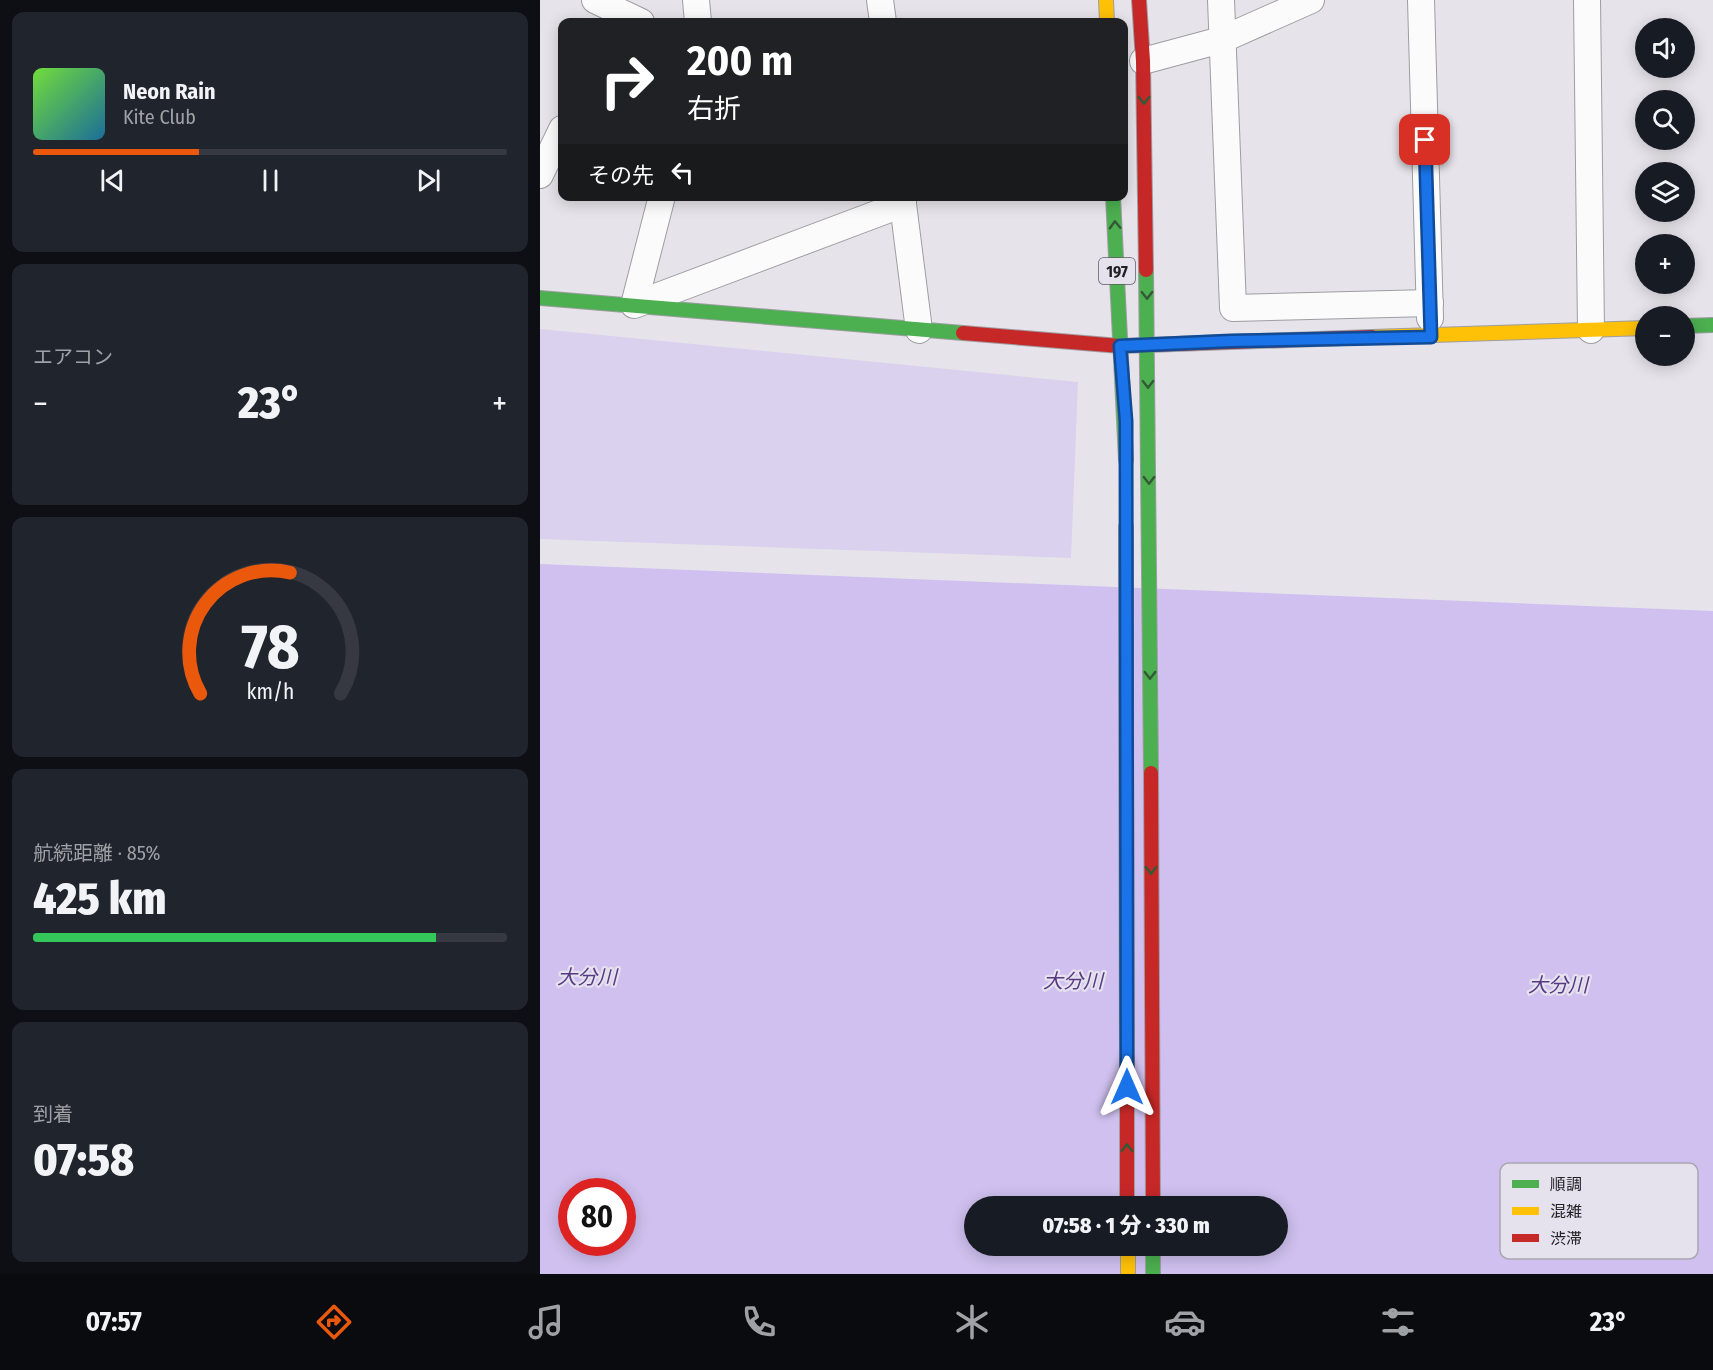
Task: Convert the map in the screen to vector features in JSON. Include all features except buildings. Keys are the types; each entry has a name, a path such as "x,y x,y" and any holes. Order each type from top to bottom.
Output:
{"main road":[{"path":"1106,0 1107,18"},
{"name":"197","path":"1139,0 1143,61 1149,422 1153,1196"},
{"name":"197","path":"1113,201 1126,421 1126,468"},
{"path":"540,298 1120,346 1635,328"},
{"path":"1695,326 1713,325"},
{"path":"1126,516 1127,1196"},
{"path":"1128,1256 1128,1274"},
{"path":"1153,1256 1153,1274"}],"street":[{"path":"595,0 623,18"},
{"path":"696,0 698,18"},
{"path":"880,0 882,18"},
{"path":"1221,0 1233,308 1430,303"},
{"path":"1143,61 1221,40 1311,0"},
{"path":"1421,0 1431,337"},
{"path":"1587,0 1591,330"},
{"path":"540,175 558,137"},
{"path":"634,305 661,201"},
{"path":"634,305 900,201"},
{"path":"903,201 919,330"}],"shaded area":[{"path":"540,329 1078,382 1071,558 540,539"}],"water":[{"name":"大分川","path":"540,564 1713,611 1713,1274 540,1274"}],"traffic: fast":[{"path":"1113,201 1126,460"},
{"path":"1146,270 1151,773"},
{"path":"540,298 963,333"},
{"path":"1695,326 1713,325"},
{"path":"1126,727 1127,1079"},
{"path":"1153,1256 1153,1274"}],"traffic: slow":[{"path":"1106,0 1107,18"},
{"path":"1372,337 1635,328"},
{"path":"1128,1256 1128,1274"}],"traffic: jam":[{"path":"1139,0 1143,61 1146,270"},
{"path":"963,333 1120,346 1372,337"},
{"path":"1126,527 1126,727"},
{"path":"1151,773 1153,1196"},
{"path":"1127,1079 1127,1196"}],"route":[{"path":"1127,1087 1126,421 1120,346 1431,337 1425,140"}]}
